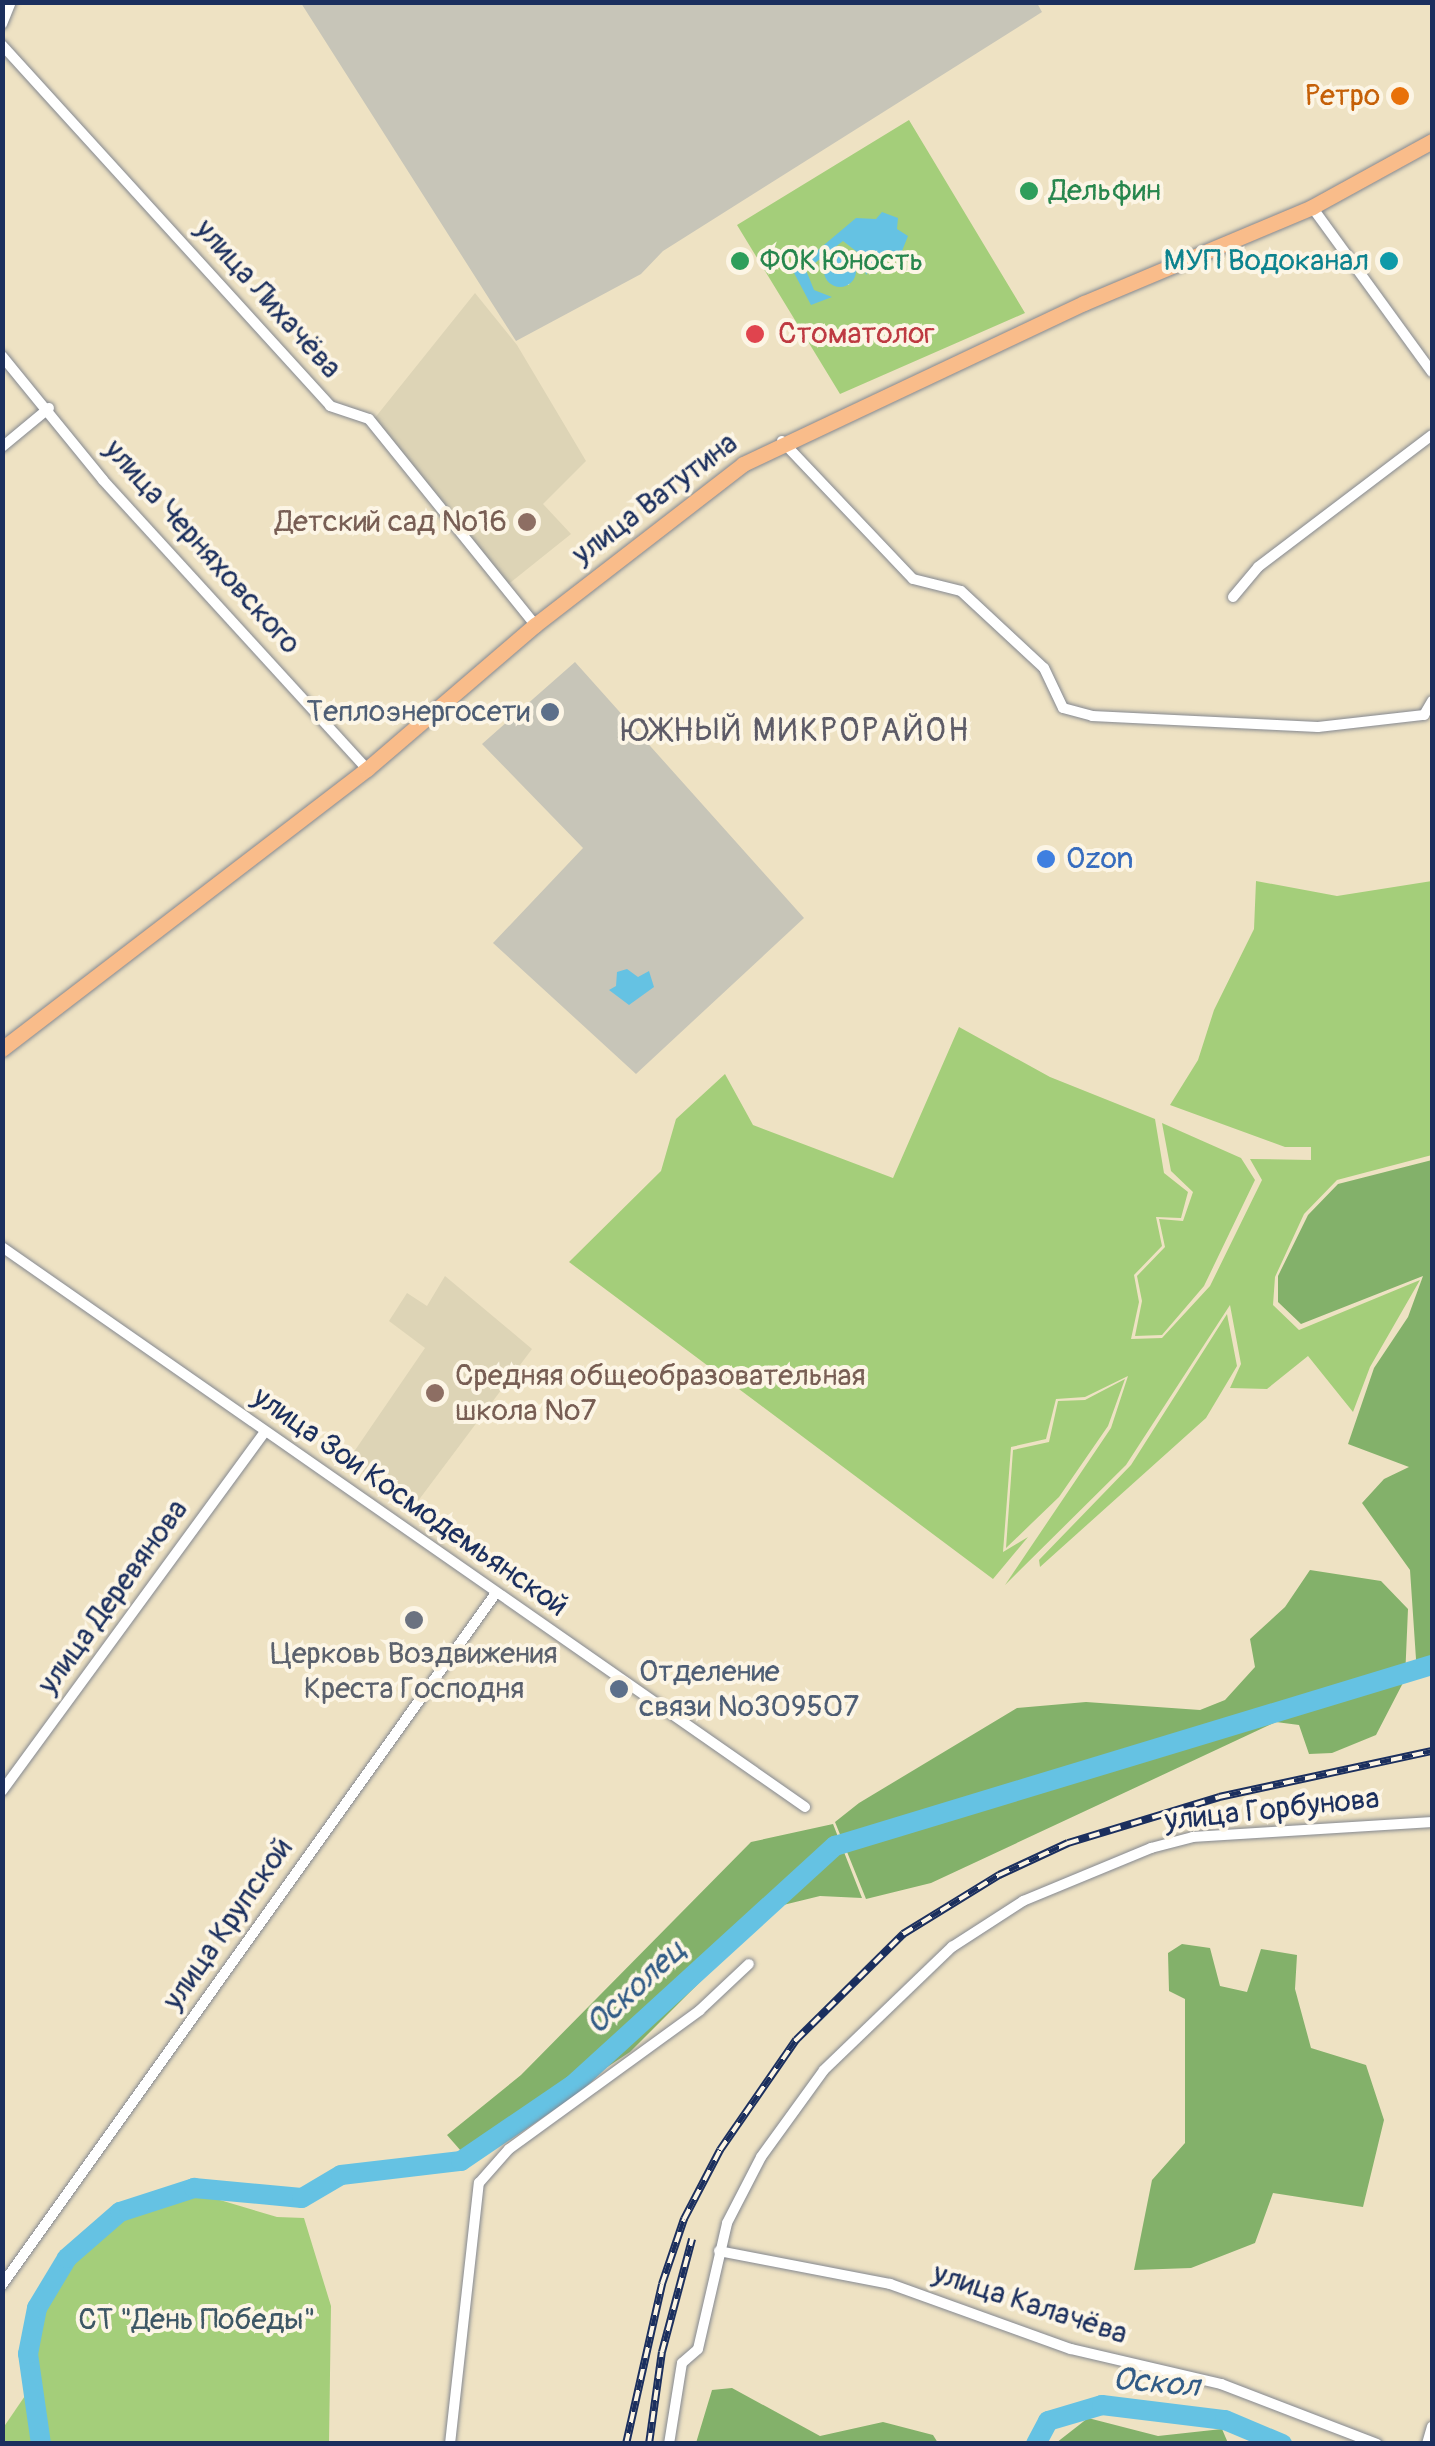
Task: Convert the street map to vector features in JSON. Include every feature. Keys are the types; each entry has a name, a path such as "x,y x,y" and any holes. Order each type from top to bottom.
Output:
{"main road":[{"name":"улица Ватутина","path":"2,1049 367,769 535,625 706,490 782,441 1312,207 1432,141"}],"street":[{"path":"2,24 10,2"},
{"name":"улица Лихачёва","path":"2,45 330,406 369,419 535,625"},
{"path":"1312,207 1432,372"},
{"name":"улица Черняховского","path":"2,356 49,408 104,480 367,769"},
{"path":"2,446 49,408"},
{"path":"1233,597 1258,566 1432,436"},
{"path":"782,441 913,579 961,591 1044,668 1063,708 1092,716 1318,727 1424,715 1432,700"},
{"name":"улица Зои Космодемьянской","path":"2,1247 805,1807"},
{"name":"улица Деревянова","path":"2,1791 264,1432"},
{"name":"улица Крупской","path":"2,2284 496,1593"},
{"name":"улица Горбунова","path":"669,2444 682,2363 698,2349 719,2252 747,2184 824,2070 952,1947 1023,1901 1193,1837 1432,1822"},
{"path":"450,2444 478,2183 509,2148 700,2010 749,1964"},
{"path":"747,2184 759,2189"},
{"name":"улица Калачёва","path":"719,2252 890,2284 1071,2348 1221,2384 1377,2444"},
{"path":"1427,2444 1432,2427"}],"shaded area":[{"path":"301,3 1037,3 1042,12 663,251 641,274 516,341"},
{"path":"475,293 517,345 586,461 543,504 571,534 505,587 374,419"},
{"path":"575,662 804,918 636,1074 493,943 583,848 482,744"},
{"path":"445,1276 532,1349 415,1505 347,1462 425,1348 389,1321 407,1293 427,1306"}],"green space":[{"path":"909,120 1025,313 840,394 737,225","holes":["831,257 854,262 849,285 826,279"]},
{"path":"1256,881 1337,896 1432,881 1432,1155 1337,1180 1304,1214 1275,1277 1273,1305 1299,1330 1420,1280 1370,1367 1353,1412 1308,1356 1267,1389 1230,1388 1241,1364 1230,1305 1126,1465 1005,1585 1111,1428 1128,1376 1085,1397 1056,1399 1046,1439 1011,1447 1003,1552 1028,1537 993,1579 569,1262 661,1171 676,1119 725,1074 753,1125 893,1178 959,1027 1050,1077 1155,1119 1164,1173 1188,1192 1181,1218 1156,1217 1162,1246 1134,1275 1139,1302 1131,1339 1162,1338 1210,1286 1262,1180 1250,1159 1311,1160 1311,1147 1285,1147 1170,1105 1198,1060 1214,1010 1254,929"},
{"path":"1162,1123 1241,1158 1255,1180 1204,1286 1162,1335 1135,1336 1142,1301 1137,1276 1165,1247 1159,1219 1183,1221 1193,1192 1171,1171"},
{"path":"1432,1160 1432,1669 1417,1674 1410,1570 1362,1503 1384,1479 1409,1467 1348,1444 1374,1368 1408,1317 1423,1276 1301,1324 1278,1302 1278,1276 1308,1215 1338,1184"},
{"path":"1227,1314 1237,1366 1206,1418 1040,1567 1039,1560 1131,1465"},
{"path":"1125,1379 1108,1426 1059,1497 1006,1548 1013,1450 1049,1442 1058,1401 1085,1400"},
{"path":"1310,1570 1381,1581 1408,1609 1405,1679 1376,1735 1332,1753 1309,1754 1299,1725 1276,1722 931,1883 866,1899 835,1822 859,1803 1017,1708 1086,1702 1200,1710 1225,1700 1255,1667 1250,1639 1285,1607"},
{"path":"833,1824 862,1898 820,1896 775,1907 630,2052 468,2159 447,2135 521,2075 751,1842"},
{"path":"1182,1944 1210,1948 1220,1986 1247,1992 1261,1949 1297,1955 1295,1989 1311,2048 1366,2065 1384,2120 1363,2207 1273,2193 1255,2243 1191,2268 1134,2270 1152,2180 1185,2143 1185,1999 1169,1991 1168,1953"},
{"name":"СТ \"День Победы\"","path":"193,2192 277,2217 304,2218 331,2306 329,2443 44,2443 31,2354 40,2310 63,2269 122,2217"},
{"path":"732,2388 820,2436 883,2422 933,2435 938,2443 696,2443 712,2390"},
{"path":"27,2393 37,2443 3,2443 3,2428"},
{"path":"1088,2418 1158,2436 1222,2429 1228,2443 1056,2443"}],"water":[{"path":"882,212 898,218 897,229 908,236 902,251 879,256 866,275 861,255 843,241 806,270 814,290 832,297 811,305 793,271 856,218 876,219"},
{"path":"840,255 851,260 856,271 851,282 840,287 829,282 824,271 829,260"},
{"path":"627,969 638,977 649,971 654,987 629,1005 609,990 616,986 617,972"}],"waterway":[{"name":"Осколец","path":"41,2444 28,2354 37,2308 67,2258 120,2212 194,2188 302,2198 341,2175 461,2161 573,2085 835,1846 1432,1665"},
{"name":"Оскол","path":"1036,2444 1048,2421 1102,2405 1225,2420 1282,2444"}],"railway":[{"path":"626,2444 662,2284 684,2219 720,2150 796,2040 903,1934 999,1875 1068,1843 1219,1797 1432,1751"},
{"path":"649,2444 662,2352 692,2239"}],"place":[{"name":"Ретро","path":"1400,96"},
{"name":"Дельфин","path":"1029,191"},
{"name":"ФОК Юность","path":"740,261"},
{"name":"МУП Водоканал","path":"1389,261"},
{"name":"Стоматолог","path":"755,334"},
{"name":"Детский сад №16","path":"527,522"},
{"name":"Теплоэнергосети","path":"550,712"},
{"name":"Ozon","path":"1046,859"},
{"name":"Средняя общеобразовательная школа №7","path":"435,1393"},
{"name":"Церковь Воздвижения Креста Господня","path":"414,1620"},
{"name":"Отделение связи №309507","path":"619,1689"}],"district":[{"name":"ЮЖНЫЙ МИКРОРАЙОН","path":"796,731"}]}
